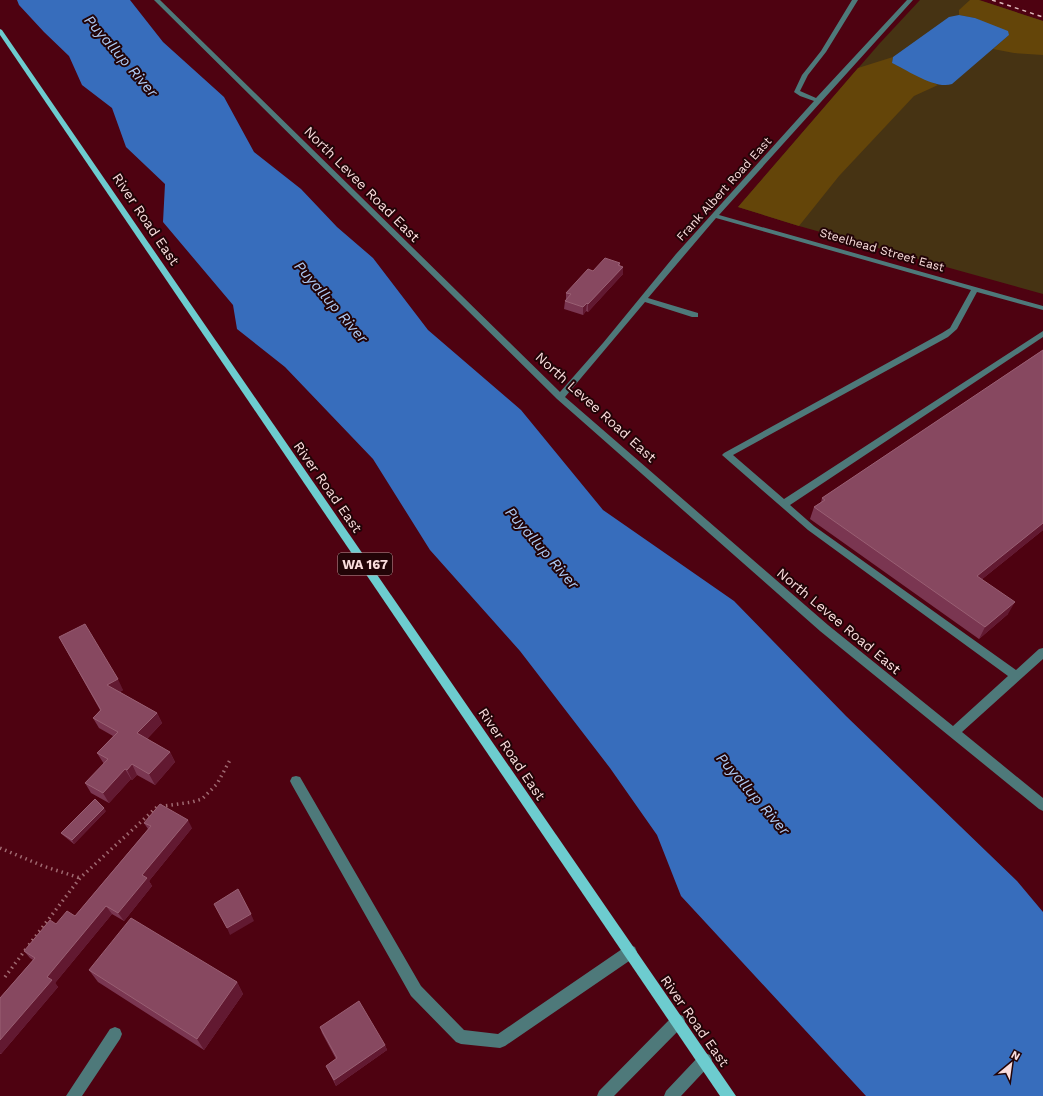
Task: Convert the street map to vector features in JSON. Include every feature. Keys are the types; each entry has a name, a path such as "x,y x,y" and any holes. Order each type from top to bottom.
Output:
{"main road":[{"name":"River Road East","path":"0,32 729,1096"}],"street":[{"name":"North Levee Road East","path":"157,0 560,397 824,628 1043,805"},
{"path":"818,101 797,92 805,75 823,52 855,0"},
{"name":"Frank Albert Road East","path":"560,397 603,350 678,257 910,0"},
{"name":"Steelhead Street East","path":"715,216 1043,308"},
{"path":"975,289 953,329 945,335 727,455 811,528 1016,676"},
{"path":"644,299 695,315"},
{"path":"784,504 1043,333"},
{"path":"954,732 1043,652"},
{"path":"296,781 416,991 461,1037 500,1041 630,952"},
{"path":"604,1096 678,1021"},
{"path":"73,1096 115,1034"},
{"path":"672,1096 705,1060"}],"path":[{"path":"5,976 80,878 157,807 165,804 198,801 208,793 226,771 230,760"},
{"path":"0,848 43,866 80,878"}],"shaded area":[{"path":"920,0 979,0 1043,21 1043,294 799,226 738,207 880,43"},
{"path":"970,0 979,0 1043,21 1043,55 1014,53 993,49 1009,35 975,18 959,15 959,10"},
{"path":"893,57 892,63 938,85 914,96 839,176 799,226 738,207 858,68"}],"water":[{"name":"Puyallup River","path":"17,0 130,0 163,42 224,97 254,152 301,189 337,227 373,258 428,330 521,410 603,510 734,601 846,716 1017,881 1043,912 1043,1096 866,1096 681,896 657,835 610,768 520,651 430,550 373,459 285,367 237,329 233,305 163,222 165,184 126,147 112,108 82,85 69,56 44,32 19,5"},
{"path":"959,15 975,18 1008,31 1009,35 952,84 945,85 930,82 892,63 893,57 949,17"}],"building":[{"path":"605,258 620,263 618,265 623,267 588,304 587,303 583,307 565,301 571,294 566,293 588,269 593,271"},
{"path":"1043,350 1043,523 977,576 1015,602 985,627 814,507 825,500 822,498"},
{"path":"85,624 118,679 107,685 157,713 137,733 170,752 149,774 132,764 127,770 125,769 103,793 85,783 108,759 97,753 118,732 93,718 101,710 59,637"},
{"path":"95,799 104,808 72,840 61,833"},
{"path":"160,804 188,820 142,875 147,878 118,913 106,906 47,977 52,980 0,1040 0,998 35,958 24,951 50,920 56,924 67,911 75,916 151,826 144,823"},
{"path":"238,889 251,914 227,928 214,904"},
{"path":"131,918 237,982 197,1039 89,970"},
{"path":"359,1001 385,1045 334,1080 326,1066 337,1058 320,1027"}],"railway":[{"path":"992,0 1043,17"}]}
